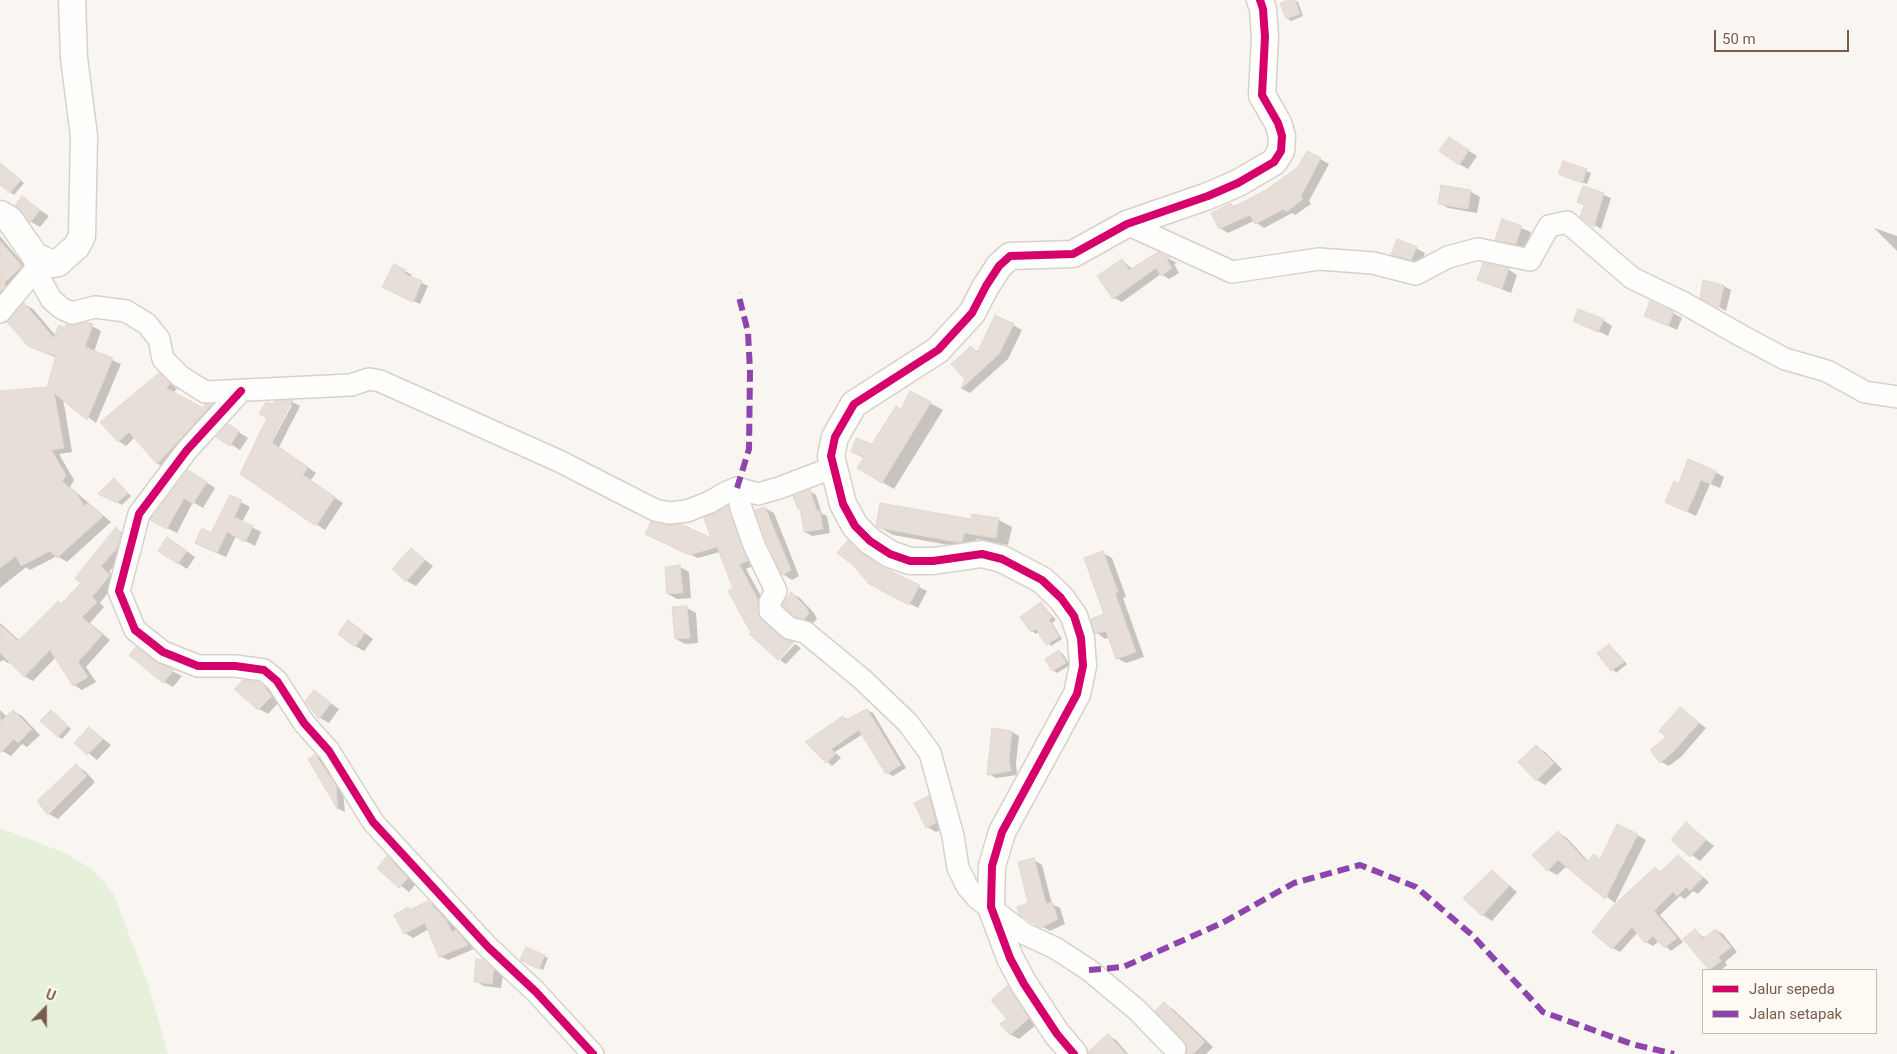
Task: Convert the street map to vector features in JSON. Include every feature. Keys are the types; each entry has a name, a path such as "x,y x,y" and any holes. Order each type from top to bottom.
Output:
{"street":[{"path":"35,263 58,263 77,246 82,236 84,136 74,58 72,0"},
{"path":"0,214 10,220 35,263 50,299 61,308 72,312 95,307 126,311 147,324 159,338 163,358 180,376 206,392 351,385 369,379 380,381 559,461 655,510 669,513 687,511 737,488 758,494 829,469 835,437 854,404 938,350 972,313 999,266 1010,256 1073,254 1127,224 1208,196 1238,183 1274,162 1281,151 1282,136 1278,123 1262,94 1265,37 1263,9 1260,0"},
{"path":"1127,224 1232,272 1319,260 1373,264 1416,274 1448,257 1478,249 1530,260 1549,226 1567,222 1632,278 1682,302 1785,359 1827,371 1865,392 1897,397"},
{"path":"0,312 35,263"},
{"path":"241,391 187,450 139,514 119,590 136,630 163,652 198,666 235,666 264,670 277,681 304,724 334,759 373,822 488,947 536,992 594,1054"},
{"path":"831,456 843,504 855,526 870,541 890,554 910,561 933,561 982,554 1002,559 1042,580 1061,598 1074,616 1081,638 1083,666 1077,694 1002,832 992,866 991,906 1010,958 1024,984 1057,1034 1074,1054"},
{"path":"737,488 740,508 754,545 776,591 770,602 770,611 789,628 804,632 862,679 908,723 930,753 953,836 958,868 967,886 977,898 991,906 1025,934 1055,948 1089,970 1138,1010 1175,1049"}],"green space":[{"path":"0,828 65,853 92,869 113,893 148,984 168,1054 0,1054"}],"building":[{"path":"1295,0 1300,14 1286,19 1280,3"},
{"path":"1449,137 1469,150 1459,165 1439,151"},
{"path":"1307,151 1321,158 1301,196 1303,199 1286,212 1284,209 1255,224 1250,215 1219,229 1211,213 1231,203 1233,207 1266,190 1298,167"},
{"path":"1563,161 1587,169 1582,183 1558,174"},
{"path":"0,163 21,180 10,193 0,185"},
{"path":"1441,185 1471,190 1468,209 1438,204"},
{"path":"1583,186 1604,193 1594,227 1580,217 1584,205 1577,202"},
{"path":"22,196 40,210 30,223 15,205"},
{"path":"1502,219 1522,226 1516,244 1495,240"},
{"path":"1397,239 1417,247 1411,260 1391,255"},
{"path":"0,241 22,266 4,283 6,286 0,292"},
{"path":"1158,252 1170,258 1167,260 1172,268 1161,276 1156,268 1113,299 1097,276 1122,259 1129,270"},
{"path":"1483,263 1509,268 1502,289 1477,280"},
{"path":"394,264 406,270 404,274 422,281 413,302 382,287"},
{"path":"1703,280 1724,285 1719,308 1700,298"},
{"path":"1650,301 1674,312 1668,326 1644,316"},
{"path":"24,303 54,338 59,325 65,328 66,324 75,325 86,322 93,324 85,347 113,358 87,420 54,393 64,448 51,450 66,475 62,481 77,494 84,506 88,503 103,516 57,558 50,551 21,566 16,556 0,568 0,391 47,387 56,356 28,346 7,322"},
{"path":"1578,309 1604,319 1598,332 1573,321"},
{"path":"995,315 1014,324 999,354 961,389 965,379 951,364 971,346 977,353"},
{"path":"159,373 170,384 166,388 203,408 205,404 212,404 157,464 129,432 118,442 100,422"},
{"path":"910,391 931,402 882,483 857,468 864,457 851,452 856,438 872,444 896,406 901,409"},
{"path":"293,400 271,442 308,467 303,475 335,497 316,526 240,474 267,418 259,414 266,402 273,404 275,401"},
{"path":"228,424 239,431 230,446 216,437"},
{"path":"1688,459 1716,471 1711,484 1701,480 1687,512 1665,502 1674,481 1679,483"},
{"path":"188,470 207,482 193,504 184,498 167,529 150,520"},
{"path":"114,478 128,493 117,503 98,494"},
{"path":"810,490 817,511 820,511 823,529 804,532 800,508 798,509 793,496"},
{"path":"230,495 242,500 234,517 253,526 245,542 227,532 217,553 195,543 202,528 211,533"},
{"path":"880,503 971,519 972,514 999,518 996,538 964,533 962,542 957,542 879,528 876,526"},
{"path":"728,506 748,561 739,564 758,600 759,616 781,637 794,642 778,660 749,634 751,633 728,591 733,588 717,547 689,555 645,534 651,522 667,525 681,524 711,538 704,518"},
{"path":"765,507 791,570 782,575 755,510"},
{"path":"116,527 121,532 118,547 101,566 110,575 92,597 97,602 82,617 102,635 78,662 88,677 73,686 50,650 24,677 0,653 0,625 18,641 58,601 61,604 81,583 75,578"},
{"path":"167,537 187,551 178,564 158,551"},
{"path":"848,540 882,567 920,585 909,605 869,584 853,565 837,553"},
{"path":"411,548 425,560 406,582 392,569"},
{"path":"1103,551 1118,592 1115,593 1136,652 1116,659 1106,631 1095,634 1091,619 1104,614 1084,558"},
{"path":"680,565 683,593 667,594 665,567"},
{"path":"791,592 806,607 809,614 804,619 795,617 782,605"},
{"path":"1041,602 1052,617 1049,620 1059,637 1046,645 1036,629 1031,632 1020,617"},
{"path":"687,606 690,638 675,639 672,607"},
{"path":"348,620 365,633 355,647 338,634"},
{"path":"1609,644 1624,662 1611,671 1597,653"},
{"path":"136,647 156,662 174,670 163,683 129,655"},
{"path":"1059,650 1066,663 1052,671 1045,659"},
{"path":"243,680 259,682 272,696 258,710 234,689"},
{"path":"314,690 331,703 319,719 305,701"},
{"path":"1680,707 1699,723 1673,752 1660,763 1650,750 1666,737 1659,731"},
{"path":"867,709 901,765 886,774 859,730 831,749 836,754 826,763 805,742 843,716 845,720"},
{"path":"13,710 32,729 18,743 14,739 0,753 0,722"},
{"path":"51,710 68,726 58,737 40,721"},
{"path":"89,727 103,739 87,755 74,743"},
{"path":"992,728 1012,731 1009,759 1011,771 987,775"},
{"path":"1536,745 1554,763 1536,781 1518,762"},
{"path":"315,755 336,785 338,810 308,759"},
{"path":"76,764 87,776 48,815 37,801"},
{"path":"929,796 936,823 926,828 914,803"},
{"path":"1686,822 1706,840 1690,857 1671,840"},
{"path":"1617,824 1638,834 1605,899 1558,860 1547,871 1532,855 1558,831 1587,862 1594,854 1600,859"},
{"path":"1678,855 1703,877 1690,891 1686,887 1677,896 1673,892 1654,911 1677,938 1664,948 1653,936 1645,943 1632,927 1612,949 1592,932 1613,906 1655,867 1660,872"},
{"path":"387,856 408,878 399,888 377,868"},
{"path":"1034,858 1046,904 1052,902 1058,919 1041,928 1019,914 1017,907 1028,903 1018,862"},
{"path":"1492,870 1509,886 1482,916 1463,898"},
{"path":"428,901 446,920 452,932 456,930 468,945 439,957 425,923 404,934 394,915 408,907 409,910"},
{"path":"1695,929 1703,939 1715,929 1731,947 1718,957 1721,961 1708,969 1683,939"},
{"path":"526,947 545,955 539,969 520,960"},
{"path":"476,959 483,960 494,970 492,984 474,982"},
{"path":"1008,985 1029,1018 1010,1035 1000,1024 1007,1019 991,1000"},
{"path":"1164,1002 1205,1042 1193,1054 1186,1054 1187,1046 1184,1041 1155,1011"},
{"path":"1108,1034 1126,1054 1089,1054 1089,1051"}],"marked path":[{"path":"737,488 749,449 750,371 748,332 738,293"},
{"path":"1089,970 1123,967 1222,923 1294,883 1360,865 1416,887 1472,935 1543,1012 1632,1044 1674,1054"}],"cycle path":[{"path":"1074,1054 1057,1034 1024,984 1010,958 991,907 992,866 1002,832 1077,694 1083,666 1081,638 1074,616 1061,598 1042,580 1002,559 982,554 933,561 910,561 890,554 870,541 855,526 843,504 831,456 835,437 854,404 938,350 972,313 999,266 1010,256 1073,254 1127,224 1208,196 1238,183 1274,162 1281,151 1282,136 1278,123 1262,95 1265,37 1263,9 1260,0"},
{"path":"241,391 187,450 139,514 119,591 135,630 163,652 198,666 235,666 264,670 277,681 304,723 329,751 373,822 488,947 536,992 593,1054"}]}
